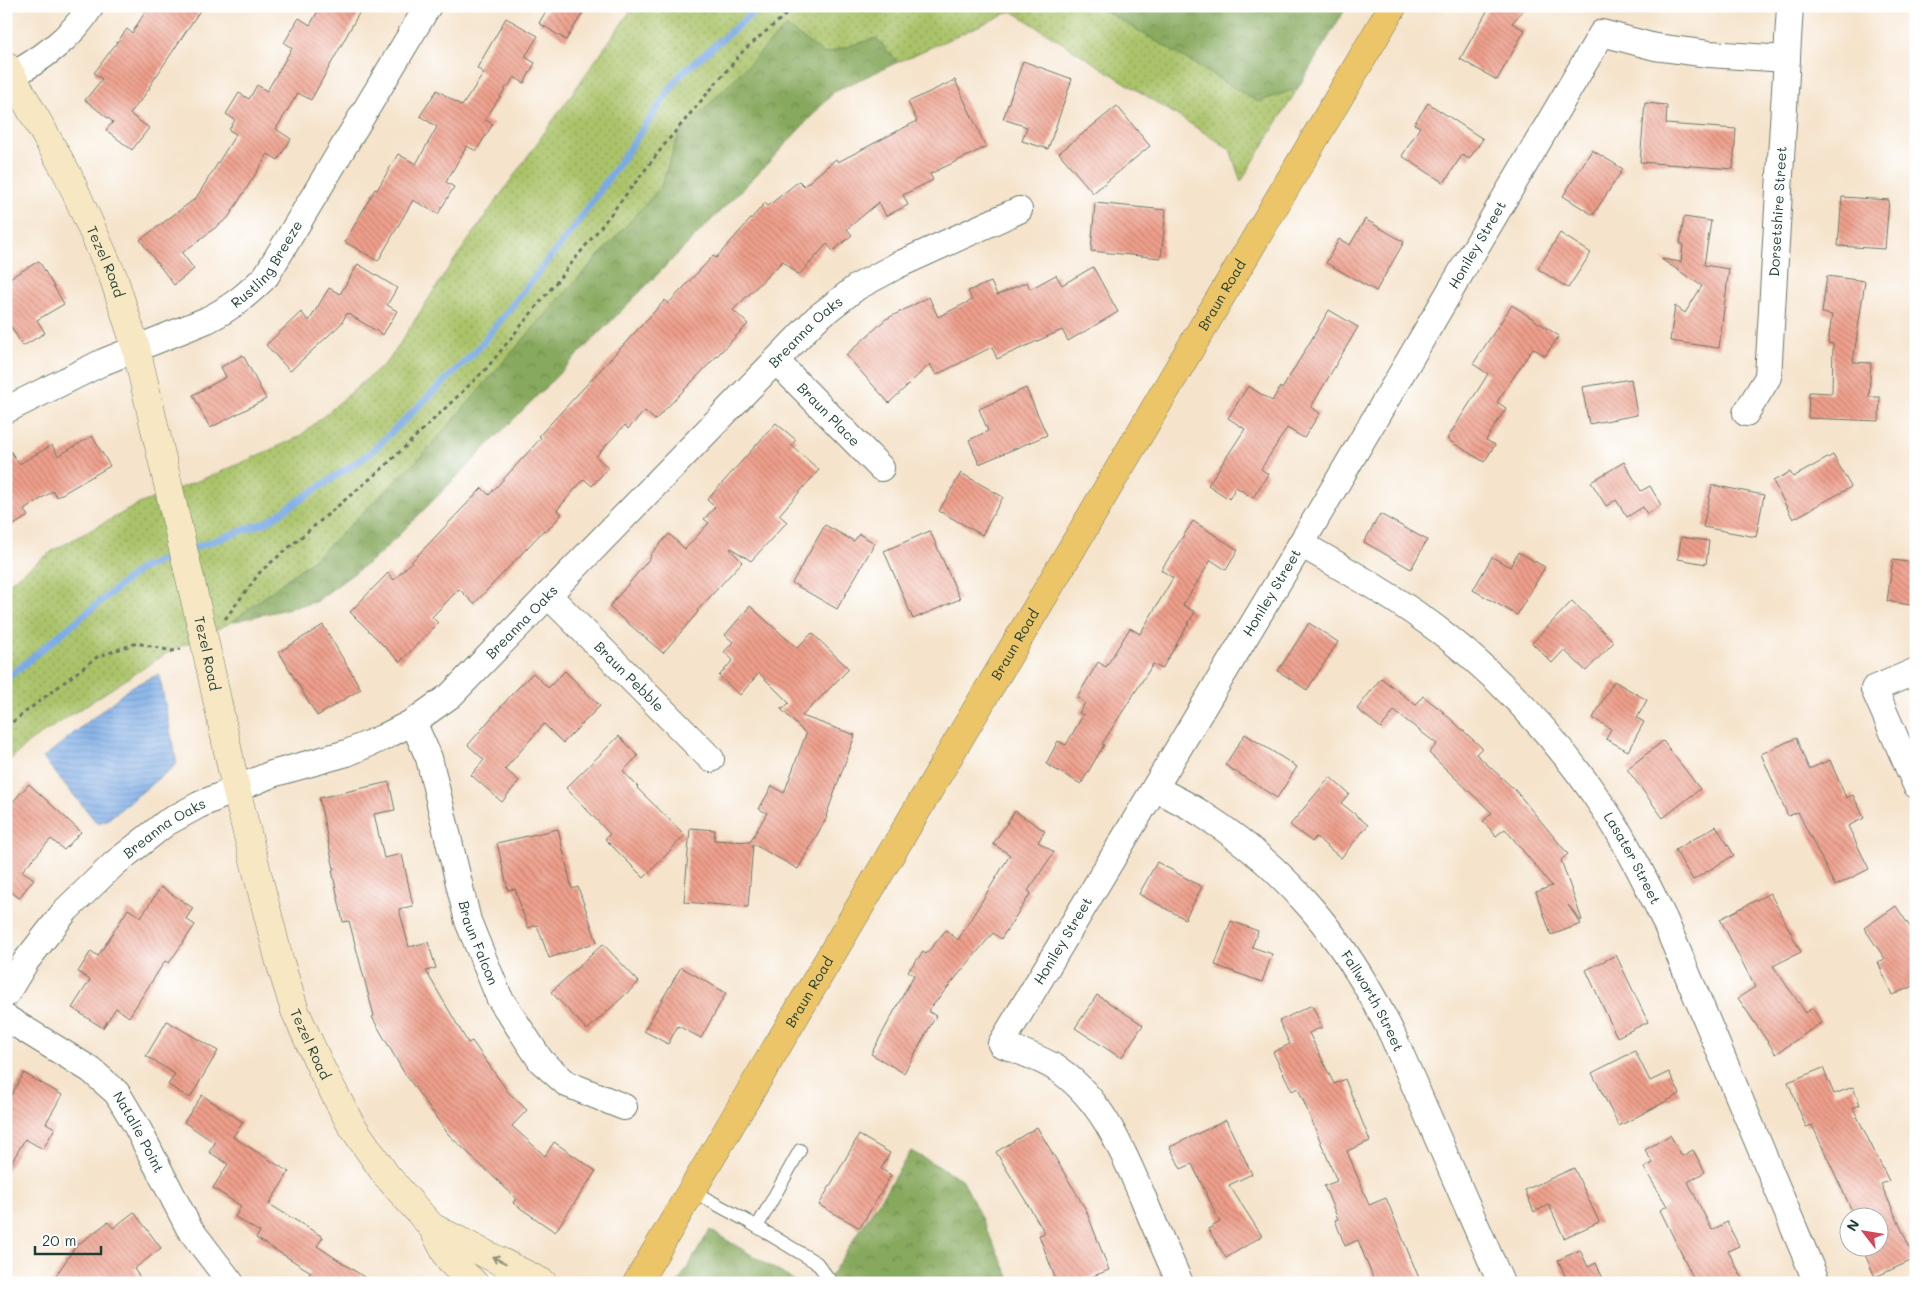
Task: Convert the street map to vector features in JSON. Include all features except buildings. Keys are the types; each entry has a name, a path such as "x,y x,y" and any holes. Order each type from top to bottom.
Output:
{"main road":[{"name":"Braun Road","path":"637,1283 1393,6"},
{"name":"Tezel Road","path":"8,73 68,175 114,279 136,348 170,489 236,789 295,1011 322,1070 350,1124 386,1174 432,1227 450,1261 474,1283"},
{"name":"Tezel Road","path":"432,1227 543,1283"}],"street":[{"path":"8,73 57,47 83,20 91,6"},
{"name":"Rustling Breeze","path":"6,410 94,366 221,313 245,297 266,276 428,6"},
{"name":"Dorsetshire Street","path":"1746,413 1768,376 1790,6"},
{"name":"Honiley Street","path":"1180,1283 1121,1148 1104,1117 1082,1090 1061,1072 1044,1061 1001,1044 1156,788 1602,33 1655,47 1709,54 1787,59"},
{"name":"Breanna Oaks","path":"6,994 26,960 66,910 114,864 166,823 199,805 272,774 347,753 382,738 413,722 451,694 817,318 857,287 898,265 1019,210"},
{"name":"Braun Place","path":"776,360 881,468"},
{"name":"Lasater Street","path":"1301,544 1377,588 1445,635 1504,687 1524,708 1556,744 1603,808 1643,875 1665,920 1817,1283"},
{"name":"Braun Pebble","path":"548,595 711,759"},
{"path":"1916,671 1874,689 1916,785"},
{"name":"Braun Falcon","path":"413,722 429,758 468,921 499,997 541,1061 566,1084 624,1107"},
{"name":"Fallworth Street","path":"1156,788 1202,814 1244,843 1318,914 1348,955 1375,999 1392,1034 1501,1283"},
{"name":"Natalie Point","path":"6,1018 91,1070 117,1094 136,1125 189,1228 231,1283"}],"lane":[{"path":"757,1227 800,1150"},
{"path":"692,1190 817,1264 832,1283"}],"path":[{"path":"6,727 97,657 137,643 172,651 204,639 261,571 384,467 486,369 600,228 668,139 744,50 796,6"}],"green space":[{"path":"634,6 1097,6 1258,102 1298,88 1241,182 1230,149 1012,11 898,62 876,38 824,54 678,136 661,187 528,334 422,456 320,554 232,622 167,653 29,742 6,764 6,585 54,550 139,504 223,471 299,437 389,360 448,269"},
{"path":"1097,6 1347,6 1298,88 1258,102"},
{"path":"786,26 824,54 876,38 898,62 835,91 767,164 380,554 315,602 232,622 320,554 422,456 528,334 661,187 678,136"},
{"path":"911,1151 963,1180 1012,1283 826,1283"},
{"path":"710,1230 798,1283 678,1283"}],"water":[{"path":"159,674 177,764 107,820 97,823 43,758 131,687"}],"waterway":[{"path":"188,550 267,522 369,454 476,351 576,225 681,74 761,6"},
{"path":"6,679 140,569 178,554"}]}
